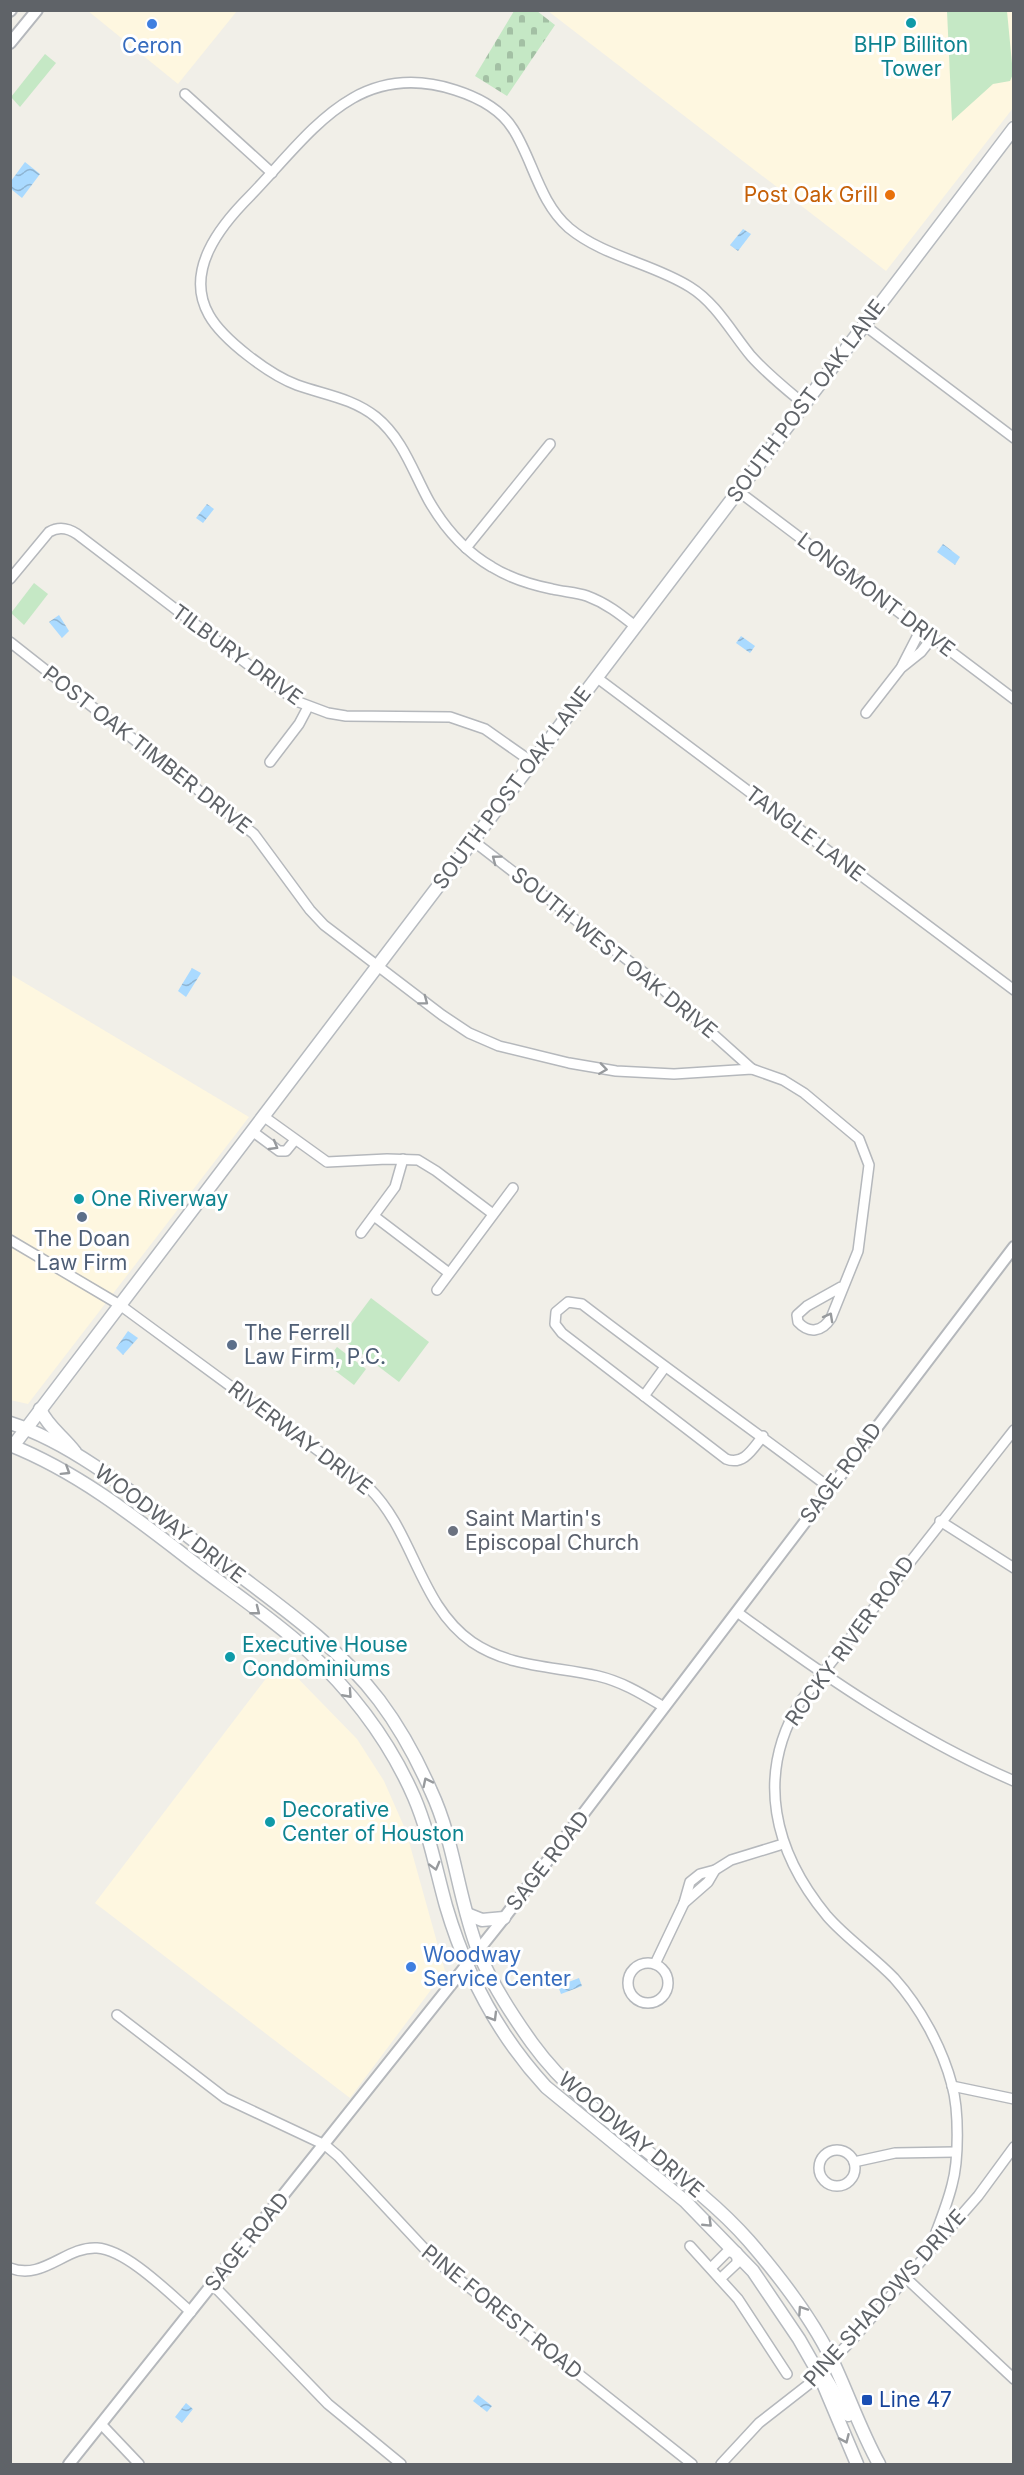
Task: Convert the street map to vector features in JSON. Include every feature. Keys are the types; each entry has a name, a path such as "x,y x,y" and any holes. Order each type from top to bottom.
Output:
{"main road":[{"name":"SOUTH POST OAK LANE","path":"11,1447 1014,128"},
{"path":"40,1409 48,1423 64,1436 78,1457"},
{"name":"WOODWAY DRIVE","path":"10,1423 26,1428 78,1457 178,1529 320,1639 378,1698 407,1742 434,1795 451,1847 478,1950 514,2016 557,2075 705,2196 749,2241 794,2297 832,2361 879,2464"},
{"name":"WOODWAY DRIVE","path":"11,1447 56,1465 168,1543 308,1652 362,1710 389,1749 411,1791 426,1830 466,1965 501,2030 546,2087 685,2201 737,2252 780,2309 819,2374 857,2464"},
{"path":"168,1543 178,1529"},
{"path":"308,1652 320,1639"},
{"path":"468,1914 482,1920 504,1918"},
{"path":"546,2087 557,2075"},
{"path":"633,2160 642,2146"},
{"path":"737,2252 749,2241"},
{"path":"819,2374 828,2378 847,2414 858,2421"}],"street":[{"path":"10,43 37,10"},
{"path":"636,626 608,605 583,594 519,580 492,567 466,548 445,525 429,500 403,448 379,419 345,398 296,385 276,374 232,341 207,312 201,280 212,242 225,222 328,112 368,89 407,82 442,86 486,102 512,126 548,201 568,227 616,255 658,270 693,288 714,307 754,360 804,404"},
{"path":"185,94 272,173"},
{"path":"864,325 1014,438"},
{"path":"466,548 550,444"},
{"name":"LONGMONT DRIVE","path":"738,491 1014,699"},
{"name":"TILBURY DRIVE","path":"10,579 44,536 61,528 77,534 282,693 308,706 346,716 450,717 485,729 532,762"},
{"path":"866,714 901,668 921,629"},
{"path":"901,668 921,652 932,638"},
{"name":"POST OAK TIMBER DRIVE","path":"10,642 248,828 266,848 310,910 377,965 469,1033 529,1055 601,1069 648,1074 752,1069"},
{"name":"TANGLE LANE","path":"596,677 1014,990"},
{"path":"270,762 299,724 308,706"},
{"name":"SOUTH WEST OAK DRIVE","path":"472,840 648,975 752,1069"},
{"path":"752,1069 798,1089 853,1133 866,1151 869,1173 860,1243 825,1326 810,1330 798,1322 797,1315 802,1309 841,1287"},
{"path":"263,1116 327,1162 418,1160 493,1214"},
{"path":"252,1131 279,1151 286,1151 295,1140"},
{"path":"361,1233 394,1187 403,1159"},
{"path":"437,1290 513,1188"},
{"path":"375,1216 449,1273"},
{"name":"RIVERWAY DRIVE","path":"10,1240 120,1305 369,1488 399,1527 442,1611 472,1642 526,1665 598,1676 628,1685 664,1707"},
{"name":"SAGE ROAD","path":"69,2464 504,1918 1014,1247"},
{"path":"763,1436 743,1459 729,1460 562,1333 555,1324 556,1312 568,1302 577,1302 664,1367 763,1436 830,1488"},
{"path":"644,1396 664,1367"},
{"name":"ROCKY RIVER ROAD","path":"928,2254 953,2182 956,2118 952,2086 934,2038 917,2009 894,1978 828,1917 789,1860 783,1844 774,1802 778,1749 786,1726 821,1674 1014,1430"},
{"path":"940,1521 1014,1568"},
{"path":"737,1612 821,1674 899,1722 1014,1782"},
{"path":"655,1964 684,1903 690,1882 700,1874 714,1870 731,1860 783,1844"},
{"path":"648,1962 655,1964 665,1972 667,1990 664,1996 652,2003 639,2001 629,1991 628,1978 635,1967 648,1962"},
{"name":"PINE FOREST ROAD","path":"117,2015 225,2098 325,2145 339,2156 436,2261 692,2464"},
{"path":"952,2086 1014,2098"},
{"name":"PINE SHADOWS DRIVE","path":"721,2464 759,2423 832,2361 907,2279 978,2196 1014,2147"},
{"path":"854,2162 895,2153 955,2152"},
{"path":"10,2268 34,2271 96,2247 115,2252 191,2312"},
{"path":"690,2247 711,2268 755,2323 787,2374"},
{"path":"711,2268 727,2252 737,2252 737,2263 720,2279"},
{"path":"907,2279 1014,2379"},
{"path":"213,2285 328,2404 401,2464"},
{"path":"101,2424 139,2464"}],"shaded area":[{"path":"88,11 237,11 178,84"},
{"path":"548,11 1013,11 1013,108 886,271"},
{"path":"10,974 249,1117 28,1404 10,1400"},
{"path":"280,1660 357,1739 384,1781 406,1831 445,1971 350,2098 95,1903"}],"green space":[{"path":"514,11 537,11 555,25 507,96 475,76"},
{"path":"947,11 1007,11 1013,74 1010,81 993,84 952,121"},
{"path":"45,54 56,63 20,107 11,97"},
{"path":"34,583 48,594 24,625 11,613"},
{"path":"371,1298 429,1342 399,1382 341,1338"},
{"path":"337,1347 366,1369 354,1385 325,1363"}],"water":[{"path":"25,162 40,174 22,198 11,189 11,181"},
{"path":"743,229 751,234 738,251 730,245"},
{"path":"207,504 214,509 203,523 196,518"},
{"path":"943,544 960,557 955,565 937,552"},
{"path":"59,615 69,631 62,638 49,622"},
{"path":"741,636 755,646 750,653 736,643"},
{"path":"192,968 201,973 186,997 178,991"},
{"path":"128,1331 138,1338 123,1355 116,1348"},
{"path":"579,1978 582,1986 561,1994 558,1986"},
{"path":"478,2395 492,2406 487,2412 473,2401"},
{"path":"186,2403 193,2409 182,2423 175,2417"}],"place":[{"name":"BHP Billiton Tower","path":"911,23"},
{"name":"Ceron","path":"152,24"},
{"name":"Post Oak Grill","path":"890,195"},
{"name":"One Riverway","path":"79,1199"},
{"name":"The Doan Law Firm","path":"82,1217"},
{"name":"The Ferrell Law Firm, P.C.","path":"232,1345"},
{"name":"Saint Martin's Episcopal Church","path":"453,1531"},
{"name":"Executive House Condominiums","path":"230,1657"},
{"name":"Decorative Center of Houston","path":"270,1822"},
{"name":"Woodway Service Center","path":"411,1967"},
{"name":"Line 47","path":"867,2400"}]}
